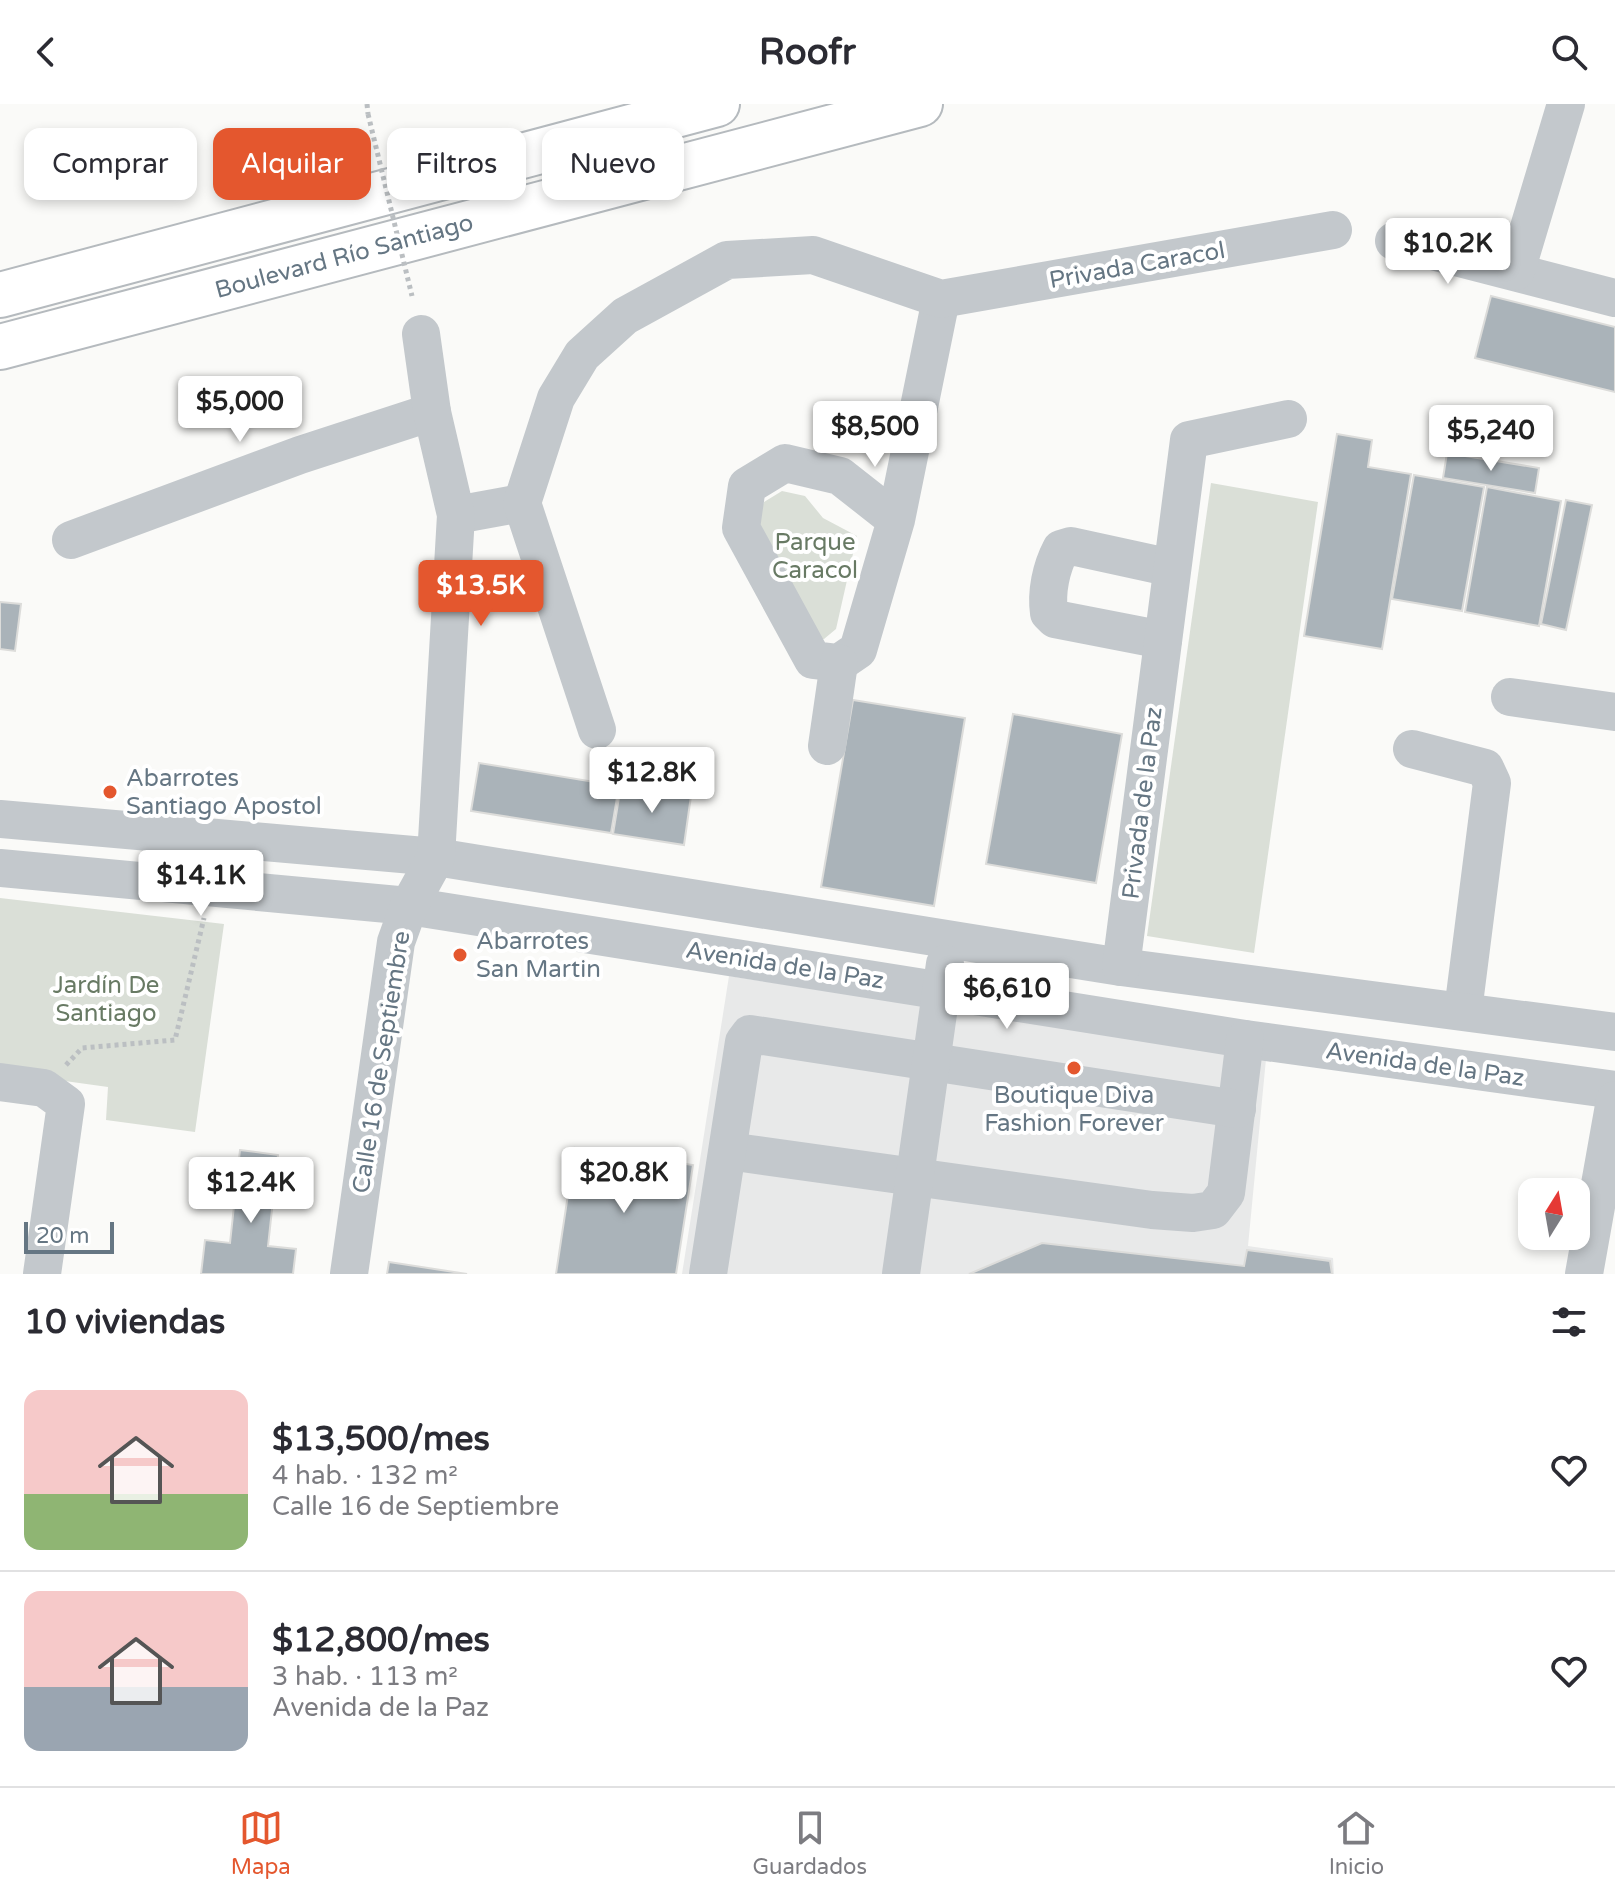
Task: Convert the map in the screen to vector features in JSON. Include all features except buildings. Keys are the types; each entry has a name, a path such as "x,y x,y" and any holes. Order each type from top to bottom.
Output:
{"main road":[{"path":"0,295 717,104"},
{"name":"Boulevard Río Santiago","path":"0,347 920,104"}],"street":[{"path":"1516,271 1566,104"},
{"name":"Privada Caracol","path":"522,503 556,398 582,355 625,316 727,260 813,255 941,299 1333,230"},
{"path":"1394,241 1615,298"},
{"path":"896,520 840,476 785,463 747,486 741,528 813,660 839,663 858,650 896,520 941,299"},
{"name":"Calle 16 de Septiembre","path":"349,1274 396,942 409,906 436,857 456,515 432,412 421,334"},
{"path":"71,540 286,460 432,412"},
{"name":"Privada de la Paz","path":"1121,967 1189,440 1288,419"},
{"path":"456,515 522,503 597,730"},
{"path":"1163,640 1055,619 1049,613 1047,599 1055,559 1061,549 1071,546 1172,568"},
{"path":"827,746 839,663"},
{"path":"1510,697 1615,712"},
{"path":"1412,749 1485,768 1492,783 1463,1011"},
{"path":"0,819 436,857 1121,967 1615,1032"},
{"name":"Avenida de la Paz","path":"0,868 409,906 1245,1039 1615,1090"},
{"path":"901,1274 949,938"},
{"path":"708,1274 744,1042 750,1034 1237,1109"},
{"path":"728,1151 1152,1210 1193,1213 1213,1210 1226,1193 1245,1039"},
{"path":"0,1082 55,1096 42,1274"},
{"path":"1584,1274 1615,1100"}],"path":[{"path":"367,104 412,296"},
{"path":"55,1096 82,1048 175,1040 203,918 218,920"}],"shaded area":[{"path":"729,976 1266,1059 1248,1246 1333,1258 1334,1274 682,1274"}],"green space":[{"path":"1211,483 1318,502 1254,953 1147,936"},
{"name":"Parque Caracol","path":"782,491 805,496 823,518 857,536 836,629 824,639 817,639 755,523 764,502"},
{"name":"Jardín De Santiago","path":"0,898 224,924 195,1132 106,1120 108,1087 0,1072"}],"place":[{"name":"Abarrotes Santiago Apostol","path":"110,792"},
{"name":"Abarrotes San Martin","path":"460,955"},
{"name":"Boutique Diva Fashion Forever","path":"1074,1068"}]}
